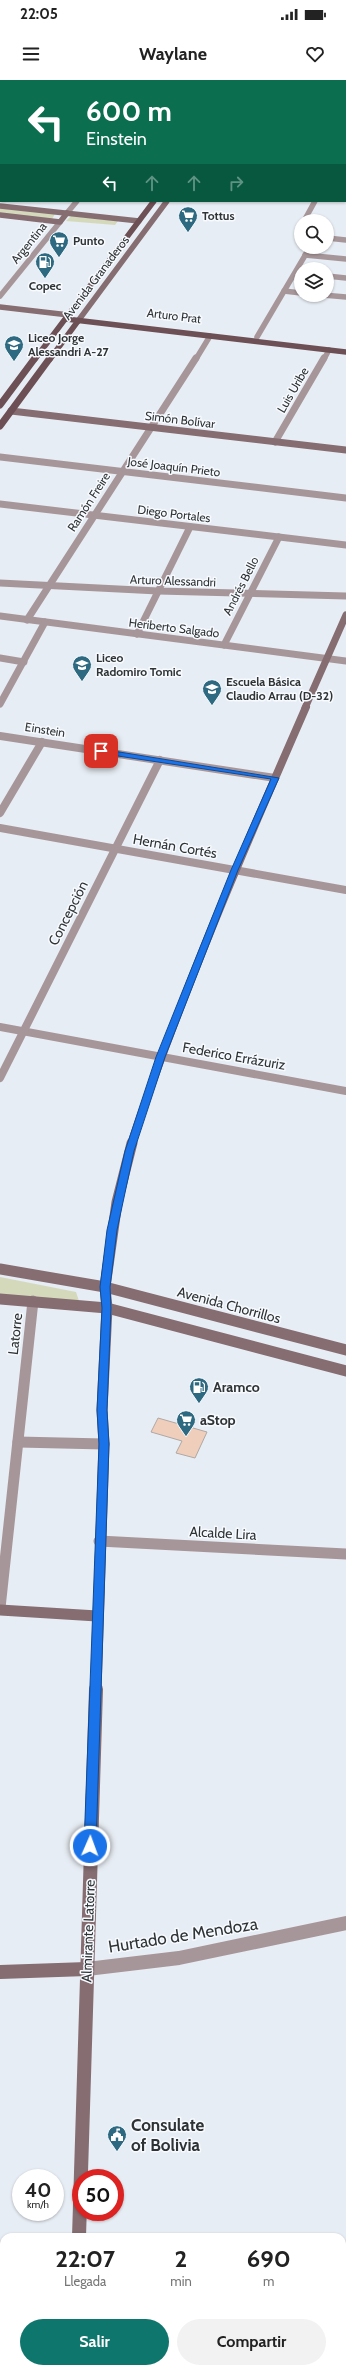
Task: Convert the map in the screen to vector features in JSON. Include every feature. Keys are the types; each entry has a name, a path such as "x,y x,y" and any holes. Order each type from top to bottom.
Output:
{"main road":[{"name":"Avenida Granaderos","path":"0,405 153,202"},
{"name":"Avenida Granaderos","path":"0,426 166,202"},
{"path":"0,206 139,221"},
{"path":"0,215 60,222 68,213"},
{"name":"Arturo Prat","path":"0,307 67,317"},
{"name":"Arturo Prat","path":"0,312 79,318 346,347"},
{"name":"Arturo Prat","path":"79,318 210,336 346,352"},
{"name":"Simón Bolívar","path":"11,411 346,450"},
{"name":"Almirante Latorre","path":"79,2233 99,1542 104,1444 102,1410 106,1308 105,1287 112,1230 123,1175 160,1057 234,870 346,615"},
{"name":"Avenida Chorrillos","path":"0,1269 105,1287 346,1350"},
{"path":"0,1299 106,1308 346,1371"},
{"path":"0,1609 97,1616"},
{"name":"Hurtado de Mendoza","path":"0,1972 87,1969"}],"street":[{"path":"68,213 76,202"},
{"path":"308,214 315,202"},
{"name":"Argentina","path":"0,296 60,222"},
{"path":"334,239 346,240"},
{"path":"303,262 306,255 346,259"},
{"path":"334,277 346,278"},
{"path":"257,337 284,291 294,278"},
{"path":"284,291 294,292"},
{"path":"334,296 346,298"},
{"name":"Ramón Freire","path":"27,620 94,515 153,428 210,336"},
{"name":"Luis Uribe","path":"275,442 329,350"},
{"name":"José Joaquín Prieto","path":"0,457 346,498"},
{"name":"Diego Portales","path":"0,504 346,546"},
{"path":"137,634 190,527"},
{"name":"Andrés Bello","path":"224,645 279,538"},
{"name":"Arturo Alessandri","path":"0,583 49,587 346,596"},
{"name":"Heriberto Salgado","path":"0,616 346,661"},
{"path":"0,704 45,622"},
{"path":"0,658 24,662"},
{"name":"Einstein","path":"0,736 275,778"},
{"path":"0,813 42,742"},
{"name":"Concepción","path":"0,1078 160,760"},
{"name":"Hernán Cortés","path":"0,828 346,890"},
{"name":"Federico Errázuriz","path":"0,1027 346,1090"},
{"name":"Latorre","path":"0,1609 33,1301"},
{"path":"18,1442 104,1444"},
{"name":"Alcalde Lira","path":"99,1542 346,1554"},
{"name":"Hurtado de Mendoza","path":"87,1969 179,1958 346,1924"}],"green space":[{"path":"0,208 55,214 52,219 0,213"},
{"path":"71,216 118,221 115,225 66,221"},
{"path":"0,1277 76,1292 79,1301 0,1296"}],"building":[{"name":"aStop","path":"158,1418 207,1432 195,1458 176,1453 182,1441 151,1432"}],"place":[{"name":"Tottus","path":"188,233"},
{"name":"Punto","path":"59,258"},
{"name":"Copec","path":"45,279"},
{"name":"Liceo Jorge Alessandri A-27","path":"14,362"},
{"name":"Liceo Radomiro Tomic","path":"82,682"},
{"name":"Escuela Básica Claudio Arrau (D-32)","path":"212,706"},
{"name":"Aramco","path":"199,1404"},
{"name":"aStop","path":"186,1437"},
{"name":"Consulate of Bolivia","path":"117,2152"}],"route":[{"path":"90,1846 104,1444 102,1410 106,1308 105,1287 112,1230 129,1151 160,1057 234,870 275,778 101,751"}]}
